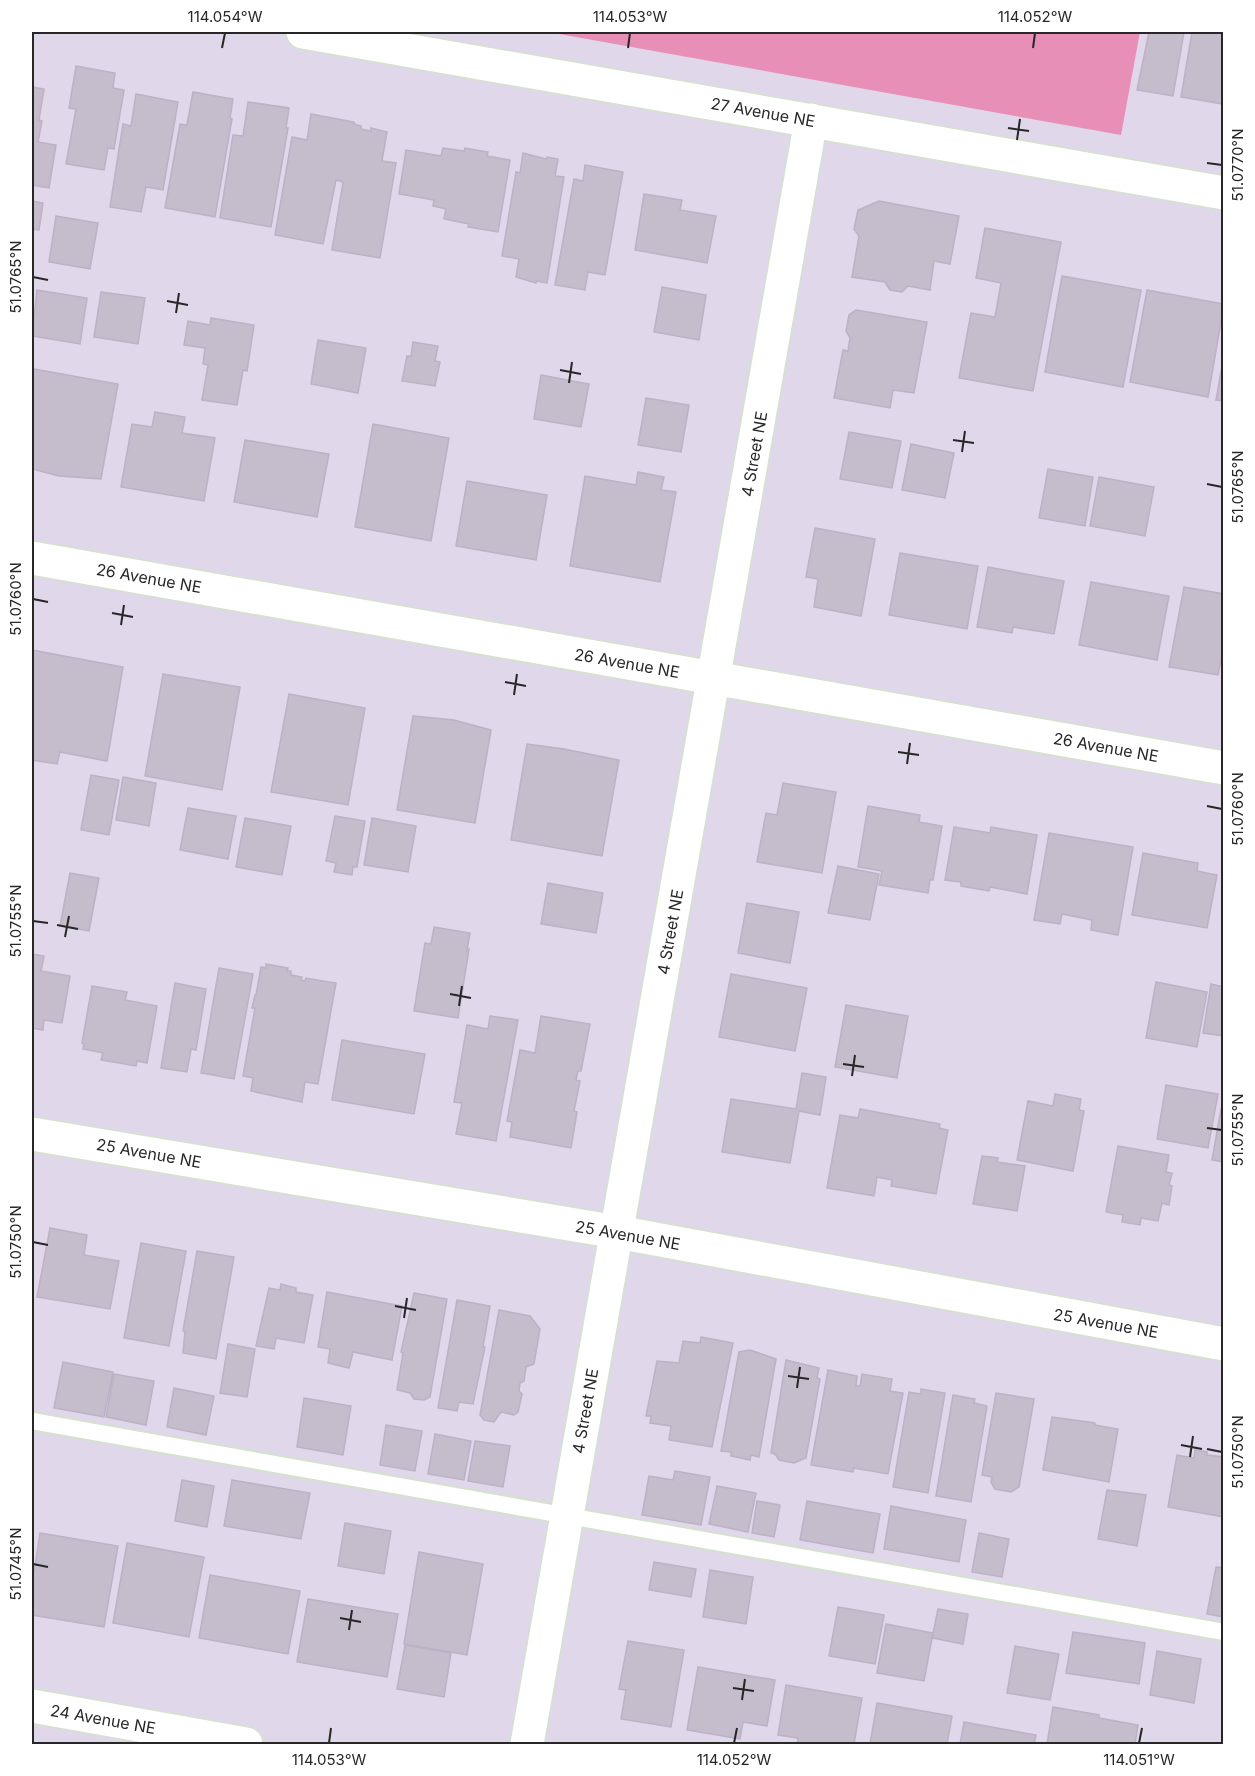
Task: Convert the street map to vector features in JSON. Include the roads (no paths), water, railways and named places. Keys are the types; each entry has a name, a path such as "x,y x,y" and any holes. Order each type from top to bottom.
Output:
{"street":[{"name":"27 Avenue NE","path":"303,32 1224,193"},
{"name":"4 Street NE","path":"527,1744 811,120"},
{"name":"26 Avenue NE","path":"32,558 1224,768"},
{"name":"25 Avenue NE","path":"32,1134 616,1232 1224,1344"},
{"name":"24 Avenue NE","path":"32,1706 246,1744"}],"lane":[{"path":"32,1421 1224,1632"}]}
